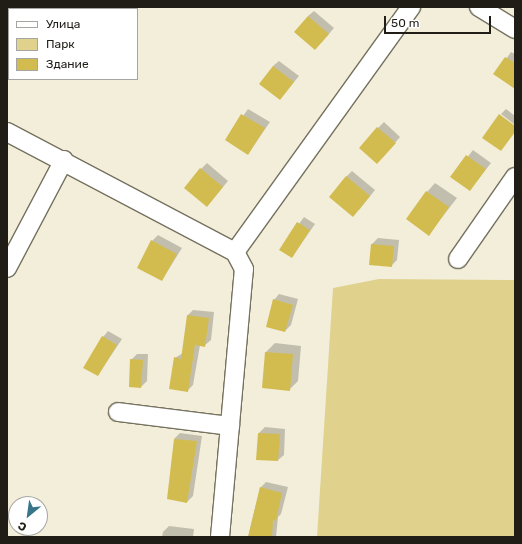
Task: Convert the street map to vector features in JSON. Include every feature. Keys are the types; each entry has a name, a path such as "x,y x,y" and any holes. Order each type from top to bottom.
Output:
{"lane":[{"path":"235,252 411,7"},
{"path":"479,7 515,28"},
{"path":"7,132 64,160 235,252 244,269 220,537"},
{"path":"7,268 64,160"},
{"path":"458,259 515,177"},
{"path":"118,412 230,426"}],"green space":[{"path":"379,279 515,280 515,537 317,537 333,288"}],"building":[{"path":"308,16 329,34 315,50 294,32"},
{"path":"505,57 515,63 515,89 493,74"},
{"path":"273,66 294,82 280,100 259,84"},
{"path":"241,114 265,128 248,155 225,140"},
{"path":"499,114 515,126 515,132 501,151 482,138"},
{"path":"377,127 396,143 377,164 359,148"},
{"path":"466,155 486,169 470,191 450,177"},
{"path":"200,168 223,187 207,207 184,188"},
{"path":"346,176 370,196 353,217 329,197"},
{"path":"426,191 449,207 429,236 406,219"},
{"path":"297,222 310,230 292,258 279,250"},
{"path":"151,240 177,254 162,281 137,268"},
{"path":"371,244 394,246 392,267 369,265"},
{"path":"273,299 293,305 285,332 266,327"},
{"path":"187,315 209,318 205,347 195,345 188,392 169,389 174,357 181,359"},
{"path":"102,336 117,345 98,376 83,368"},
{"path":"265,352 293,354 290,391 262,388"},
{"path":"130,359 143,360 141,388 129,387"},
{"path":"258,433 280,434 278,461 256,460"},
{"path":"174,439 197,441 187,503 167,499"},
{"path":"260,487 282,493 276,521 273,520 272,537 248,537"}]}
